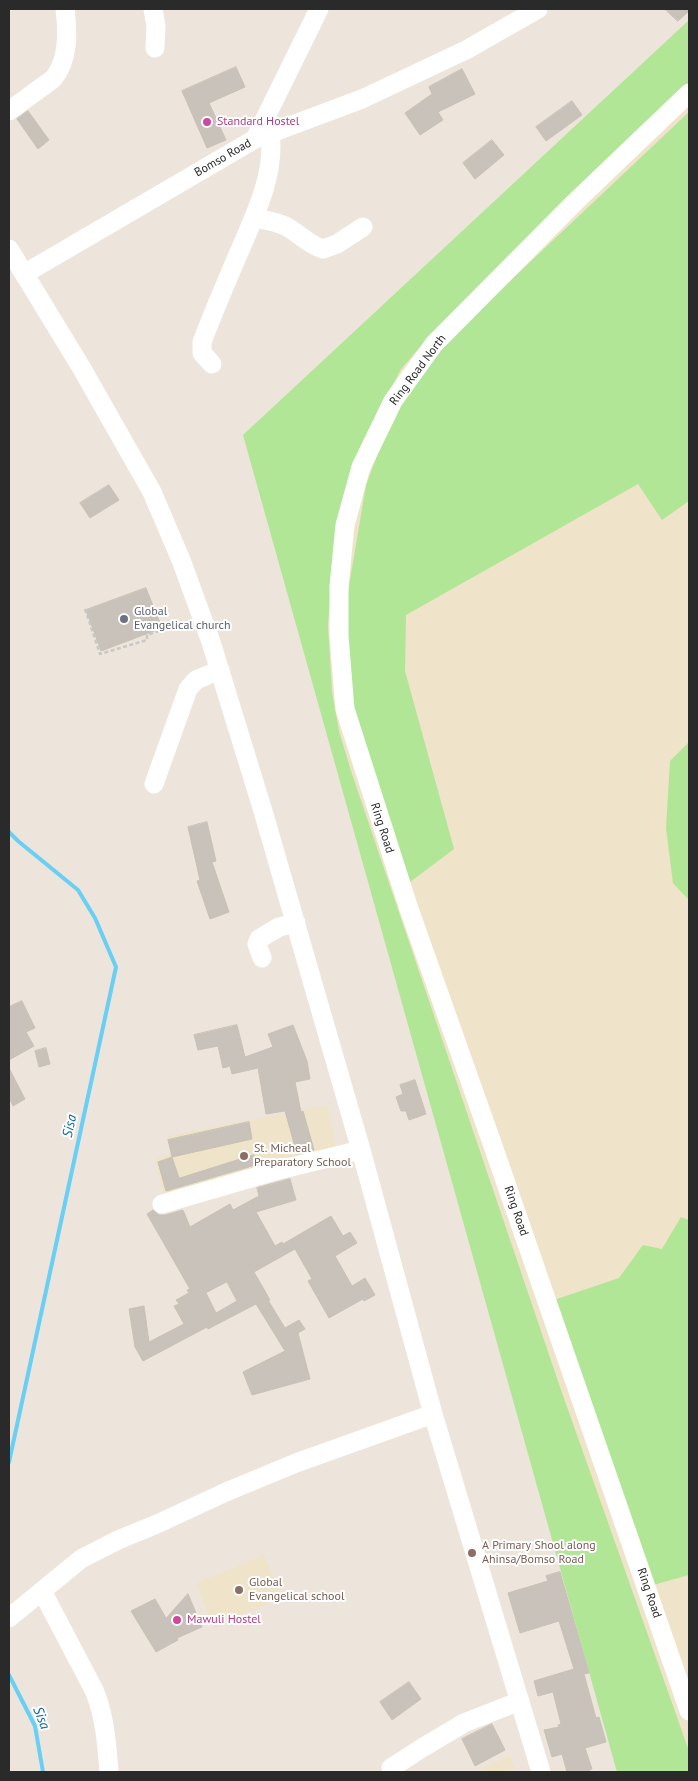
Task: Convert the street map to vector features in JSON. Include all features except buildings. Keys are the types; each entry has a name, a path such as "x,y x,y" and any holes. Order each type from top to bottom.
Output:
{"street":[{"path":"9,111 53,79 58,73 68,33 65,9"},
{"path":"153,9 156,26 155,48"},
{"path":"212,364 202,354 202,342 254,218 265,182 272,155 262,136 319,9"},
{"name":"Bomso Road","path":"24,274 262,136 370,95 466,50 538,9"},
{"name":"Ring Road North","path":"345,709 339,636 339,586 345,525 361,467 393,400 434,344 575,202 689,93"},
{"path":"254,218 283,224 313,246 323,249 337,244 363,227"},
{"path":"9,249 81,367 152,492 181,560 220,670 296,923 361,1150 433,1414 541,1772"},
{"path":"154,784 188,689 196,680 220,670"},
{"name":"Ring Road","path":"345,709 408,909 531,1254 689,1711"},
{"path":"262,958 257,944 259,939 279,927 296,923"},
{"path":"162,1204 279,1170 361,1150"},
{"path":"9,1618 81,1559 118,1540 287,1467 433,1414"},
{"path":"42,1591 98,1699 105,1726 109,1772"},
{"path":"391,1768 464,1723 520,1701"}],"path":[{"path":"85,609 100,654 147,640 147,635 162,630"}],"shaded area":[{"path":"689,20 689,1772 618,1772 243,435"},
{"name":"St. Micheal Preparatory School","path":"327,1105 337,1153 165,1202 155,1159 172,1153 168,1136"},
{"name":"Global Evangelical school","path":"264,1555 282,1596 214,1628 196,1583"},
{"path":"510,1756 515,1768 506,1772 483,1772 481,1769"}],"green space":[{"path":"689,20 689,87 432,333 401,369 377,415 331,587 328,626 332,692 339,731 351,771 561,1390 689,1751 689,1772 617,1772 243,435"},
{"path":"689,112 689,501 662,520 638,484 406,615 405,671 454,849 410,882 355,725 343,622 366,485 388,427 414,382 456,332"},
{"path":"689,742 689,900 673,883 666,828 670,761"},
{"path":"681,1217 689,1220 689,1575 653,1585 554,1300 619,1278 643,1245 662,1249"}],"waterway":[{"name":"Sisa","path":"9,832 78,890 95,918 116,967 9,1462"},
{"name":"Sisa","path":"9,1675 35,1726 43,1772"}],"place":[{"name":"Standard Hostel","path":"207,122"},
{"name":"Global Evangelical church","path":"124,619"},
{"name":"St. Micheal Preparatory School","path":"244,1156"},
{"name":"A Primary Shool along Ahinsa/Bomso Road","path":"472,1553"},
{"name":"Global Evangelical school","path":"239,1590"},
{"name":"Mawuli Hostel","path":"177,1620"}]}
